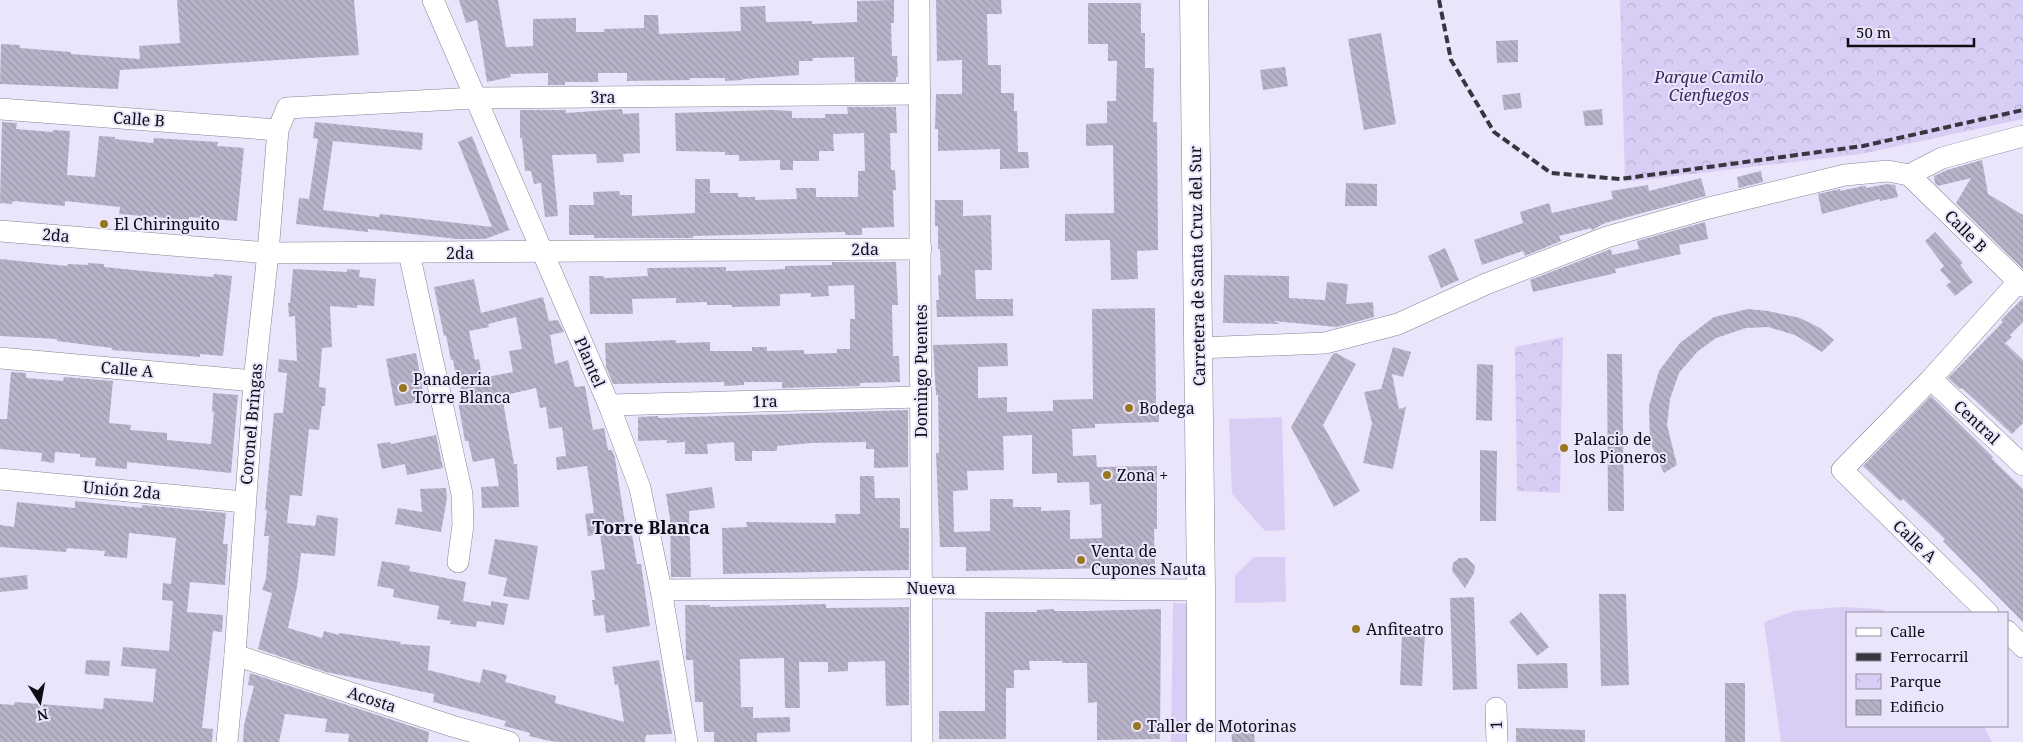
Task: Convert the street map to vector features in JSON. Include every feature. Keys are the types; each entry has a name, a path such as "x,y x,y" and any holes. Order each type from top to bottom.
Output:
{"main road":[{"name":"Carretera de Santa Cruz del Sur","path":"1194,0 1201,742"}],"street":[{"name":"Plantel","path":"433,0 609,405 640,488 662,590 687,742"},
{"name":"Domingo Puentes","path":"919,0 920,397 923,588 922,742"},
{"name":"3ra","path":"287,108 475,98 920,94"},
{"name":"Coronel Bringas","path":"227,742 254,381 268,253 278,130 287,108"},
{"name":"Calle B","path":"0,109 278,130"},
{"path":"1198,348 1325,343 1398,324 1486,284 1607,237 1709,208 1845,175 1888,171 1909,175 1942,158 2023,136"},
{"name":"Calle B","path":"1909,175 2020,284"},
{"name":"2da","path":"0,231 268,253 921,249"},
{"path":"408,253 462,494 464,525 458,562"},
{"path":"1931,379 2020,284"},
{"name":"Calle A","path":"0,358 254,381"},
{"name":"Calle A","path":"1931,379 1842,470 1987,612"},
{"name":"Central","path":"1931,379 2023,465"},
{"name":"1ra","path":"609,405 920,397"},
{"name":"Unión 2da","path":"0,479 244,502"},
{"name":"Nueva","path":"662,590 923,588 1201,590"},
{"path":"2008,632 2023,647"},
{"name":"Acosta","path":"235,655 451,734 509,742"},
{"name":"1","path":"1496,708 1496,742"}],"green space":[{"name":"Parque Camilo Cienfuegos","path":"1620,0 2023,0 2023,119 1861,154 1625,182"},
{"path":"1563,337 1560,493 1517,491 1515,347"},
{"path":"1282,417 1285,530 1265,531 1232,494 1229,419"},
{"path":"1254,557 1285,557 1286,602 1235,603 1235,575"},
{"path":"1173,603 1190,604 1190,742 1171,742"},
{"path":"1842,607 1881,609 1886,612 1846,612 1846,727 1984,727 1992,742 1781,742 1764,622 1794,611"}],"building":[{"path":"177,0 354,0 359,55 120,70 118,89 0,84 1,44 20,45 20,48 71,52 71,54 140,59 139,46 180,43"},
{"path":"459,0 498,0 506,47 533,46 533,19 576,18 576,32 604,32 604,29 644,28 644,15 658,15 659,34 741,31 740,7 765,6 766,22 812,21 812,24 857,22 857,1 894,0 894,23 891,23 892,56 897,56 898,77 896,77 896,82 855,82 854,57 813,58 813,61 799,61 799,75 743,80 725,81 725,78 690,78 690,80 627,81 627,73 598,73 598,82 565,82 565,85 548,85 548,73 510,74 511,77 487,82 477,20 466,23"},
{"path":"936,0 1001,0 1002,14 987,14 988,65 1001,65 1001,93 1014,93 1014,111 1017,111 1018,152 1028,152 1029,168 1000,169 1000,149 938,151 938,129 935,129 936,94 962,94 962,60 937,61"},
{"path":"1088,3 1141,3 1141,33 1145,33 1145,68 1154,68 1153,122 1157,122 1158,250 1137,251 1138,279 1111,280 1110,240 1065,241 1065,214 1114,213 1113,145 1086,146 1086,124 1107,123 1107,101 1116,101 1117,61 1108,61 1108,44 1088,44"},
{"path":"1381,33 1396,124 1364,130 1348,39"},
{"path":"1518,40 1518,62 1497,63 1496,41"},
{"path":"1285,67 1288,86 1263,90 1260,70"},
{"path":"1520,93 1522,108 1504,110 1502,95"},
{"path":"847,107 896,107 897,133 890,133 891,170 895,170 896,190 893,190 894,227 862,228 862,235 845,235 845,232 693,236 693,238 594,238 594,235 569,235 569,205 594,205 593,192 619,191 620,195 632,195 632,216 695,213 695,179 710,179 710,193 738,193 738,197 755,197 755,200 797,199 796,188 816,188 816,197 858,197 858,171 865,171 864,133 833,134 834,151 819,151 819,161 793,161 793,170 780,170 780,160 739,161 739,155 725,155 725,152 676,151 675,113 772,110 792,111 792,118 825,118 825,114 848,114"},
{"path":"622,109 623,114 639,113 640,153 623,154 624,162 597,163 596,154 552,155 558,216 545,217 541,183 534,184 531,171 525,171 522,138 520,138 520,110 566,110 566,113"},
{"path":"1602,109 1603,125 1585,126 1583,111"},
{"path":"2,122 17,123 16,129 53,132 53,130 70,131 67,175 95,177 99,136 153,143 154,138 218,142 217,146 244,148 237,221 189,217 189,220 119,214 120,207 65,201 65,206 13,201 12,204 0,203"},
{"path":"315,122 423,133 422,150 333,141 323,210 379,217 380,214 492,227 458,142 472,136 509,229 512,229 485,239 457,239 368,229 368,232 296,224 299,198 309,199 318,139 313,138"},
{"path":"1982,160 1988,194 2023,215 2023,269 1956,203 1971,178 1938,186 1935,183 1934,176 1947,170"},
{"path":"1761,171 1763,182 1739,188 1737,177"},
{"path":"1701,178 1706,196 1605,223 1592,230 1591,228 1559,236 1561,241 1525,256 1523,251 1482,265 1474,240 1523,223 1520,212 1549,203 1552,213 1613,199 1611,191 1648,185 1649,191"},
{"path":"1346,183 1377,184 1377,206 1345,206"},
{"path":"1887,184 1895,185 1898,197 1880,201 1880,199 1822,214 1818,194 1840,189 1840,191 1863,186 1866,186 1866,188"},
{"path":"935,200 963,200 963,216 991,215 992,270 975,270 976,299 1013,299 1013,316 937,317 936,300 939,300 938,275 941,275 938,226 935,226"},
{"path":"1705,222 1708,239 1679,245 1681,254 1615,269 1616,273 1533,292 1530,280 1611,249 1612,255 1639,249 1637,241"},
{"path":"1935,232 1963,263 1960,265 1973,282 1955,296 1946,285 1951,282 1940,270 1944,266 1925,241"},
{"path":"1445,248 1459,280 1441,288 1428,256"},
{"path":"0,259 67,266 68,264 104,264 104,267 154,272 213,277 214,274 232,276 223,356 200,354 200,357 112,350 112,348 57,341 57,339 0,336"},
{"path":"832,262 896,262 898,305 892,305 893,356 899,356 900,382 860,383 860,386 782,388 782,382 744,382 744,385 724,386 724,382 613,384 606,367 605,343 676,340 676,343 710,342 710,351 752,351 752,347 767,347 767,351 804,350 804,354 837,353 837,349 850,349 850,319 855,319 854,285 828,286 829,296 811,297 811,293 780,294 780,306 732,307 732,305 707,305 707,302 676,303 676,298 632,299 633,314 590,314 589,276 604,276 604,278 648,276 647,268 726,267 726,271 764,270 785,269 785,266 832,265"},
{"path":"293,269 347,272 347,269 360,270 359,277 376,279 374,306 357,305 357,308 330,306 332,347 322,348 319,387 326,388 325,406 322,406 319,430 309,429 302,496 290,495 287,523 315,526 317,515 338,518 335,556 301,553 297,587 288,628 322,638 324,631 339,635 339,633 401,642 400,644 430,646 428,670 480,683 483,669 507,675 505,682 556,696 555,703 624,722 618,684 615,685 612,667 659,660 672,734 646,735 645,742 557,742 545,740 529,736 530,733 504,726 506,721 433,702 434,694 326,672 258,649 272,593 262,590 266,579 269,536 264,536 267,510 265,510 274,413 283,413 287,373 278,372 279,359 297,361 295,316 289,317 288,303 290,303"},
{"path":"1224,275 1289,276 1289,298 1325,300 1327,282 1348,284 1346,304 1373,302 1374,317 1337,327 1273,321 1280,324 1223,323"},
{"path":"474,279 481,313 543,297 549,321 558,320 564,332 550,335 555,364 568,360 575,387 585,386 593,430 604,428 608,450 612,450 615,458 626,530 631,529 637,564 641,564 650,626 606,633 604,615 594,616 592,600 595,600 591,571 605,569 600,534 588,536 585,514 594,513 587,466 557,470 556,457 566,456 562,427 549,429 546,407 540,408 536,388 502,396 514,464 517,464 519,507 482,508 481,487 499,486 494,458 473,462 468,441 465,441 458,402 463,401 458,375 456,376 453,360 451,360 446,335 444,336 434,287","holes":["516,317 522,349 509,351 513,372 482,378 479,359 475,360 469,331 489,327 488,324"]},
{"path":"2023,298 2023,322 2005,343 2023,360 2023,423 2012,434 1962,388 1960,389 1948,378 2003,322 2001,320"},
{"path":"1155,308 1156,405 1159,405 1159,422 1095,424 1095,428 1072,429 1073,456 1096,455 1097,467 1157,466 1157,529 1154,529 1155,570 1109,571 1109,568 966,571 966,547 940,547 936,453 939,453 938,395 936,395 933,345 1007,343 1008,366 978,367 978,398 1007,397 1007,412 1053,411 1053,400 1093,399 1092,309","holes":["1032,435 1032,474 1057,473 1057,483 1089,482 1090,505 1101,504 1102,538 1070,539 1070,510 1041,511 1041,507 1013,507 1013,499 990,499 990,531 954,532 953,491 968,490 967,471 1004,470 1003,436"]},
{"path":"1748,309 1800,318 1820,328 1834,340 1822,352 1795,335 1768,327 1746,328 1716,338 1697,352 1679,373 1670,399 1667,425 1677,465 1664,473 1650,442 1649,406 1659,371 1680,343 1714,317"},
{"path":"1393,347 1411,352 1403,377 1392,374 1399,409 1406,407 1393,469 1363,463 1372,423 1364,392 1381,389"},
{"path":"416,353 425,401 395,406 386,359"},
{"path":"1336,353 1356,364 1323,425 1360,491 1334,507 1291,427 1333,354"},
{"path":"1607,354 1622,354 1624,511 1608,511"},
{"path":"1477,364 1493,365 1492,421 1476,420"},
{"path":"11,372 26,373 26,378 63,381 64,377 113,381 109,423 131,425 130,430 167,433 167,440 211,444 214,412 212,412 213,393 238,395 231,473 127,462 127,469 95,466 96,458 80,457 80,454 55,452 54,463 41,461 42,453 0,449 0,419 7,419"},
{"path":"1931,396 2023,489 2023,622 1943,541 1945,539 1903,499 1900,501 1863,466"},
{"path":"908,410 908,467 874,468 874,449 866,449 866,442 777,446 777,451 752,451 752,461 735,461 734,442 707,444 708,454 685,454 685,442 667,443 667,440 638,441 638,417 658,416 658,418"},
{"path":"436,435 443,468 407,475 405,464 382,469 377,444 390,442 391,444"},
{"path":"1480,450 1497,451 1496,521 1480,521"},
{"path":"860,476 874,476 875,498 900,498 900,528 909,528 909,570 723,574 722,528 747,527 746,522 836,523 835,514 860,514"},
{"path":"712,487 715,508 689,511 691,577 671,577 670,519 666,494"},
{"path":"446,488 447,498 441,532 395,524 398,508 422,512 420,489"},
{"path":"75,501 142,508 142,505 226,513 223,544 228,544 225,585 190,582 187,612 223,615 222,632 213,631 202,728 213,729 212,742 0,742 0,704 14,705 15,702 103,709 104,698 153,702 156,669 121,666 123,647 169,651 173,601 162,600 163,583 171,584 176,538 129,533 127,558 104,556 105,551 67,548 66,552 0,547 0,525 14,527 17,502 75,508"},
{"path":"495,539 538,546 529,600 503,596 507,578 488,574"},
{"path":"1459,558 1467,558 1475,566 1474,573 1465,588 1452,571 1453,563"},
{"path":"382,561 410,566 409,571 466,582 463,601 491,606 491,601 508,604 504,625 477,621 476,627 450,624 451,621 437,619 439,606 393,597 394,589 377,586"},
{"path":"27,575 28,589 0,592 0,578"},
{"path":"1599,594 1626,594 1629,685 1601,686"},
{"path":"1474,597 1477,689 1453,690 1450,598"},
{"path":"826,604 826,608 909,607 909,705 886,706 885,661 848,662 848,671 828,672 828,662 799,662 800,708 785,708 784,658 740,659 741,707 753,707 753,718 790,717 790,732 757,733 757,742 714,742 714,732 704,732 703,702 695,702 693,660 686,660 685,605 710,605 710,607"},
{"path":"1054,609 1054,611 1161,609 1160,739 1097,740 1097,702 1088,703 1087,663 1029,661 1030,670 1014,670 1014,688 1006,688 1006,739 939,739 939,711 985,711 985,612 1037,612 1037,610"},
{"path":"1521,612 1549,647 1537,656 1509,622"},
{"path":"1402,632 1425,633 1422,686 1400,685"},
{"path":"86,660 110,661 109,676 85,674"},
{"path":"1567,663 1568,688 1518,689 1517,664"},
{"path":"250,673 429,732 428,742 348,742 349,734 325,732 327,719 285,714 279,742 243,742 244,725 254,686 248,685"},
{"path":"1725,683 1745,683 1745,742 1725,742"},
{"path":"1231,724 1253,725 1255,742 1232,742"},
{"path":"1516,728 1585,730 1585,742 1516,742"}],"railway":[{"path":"1439,0 1451,60 1494,132 1551,173 1620,179 1863,146 2023,110"}],"place":[{"name":"El Chiringuito","path":"104,224"},
{"name":"Panaderia Torre Blanca","path":"403,388"},
{"name":"Bodega","path":"1129,408"},
{"name":"Palacio de los Pioneros","path":"1564,448"},
{"name":"Zona +","path":"1107,475"},
{"name":"Venta de Cupones Nauta","path":"1081,560"},
{"name":"Anfiteatro","path":"1356,629"},
{"name":"Taller de Motorinas","path":"1137,726"}],"district":[{"name":"Torre Blanca","path":"651,528"}]}
